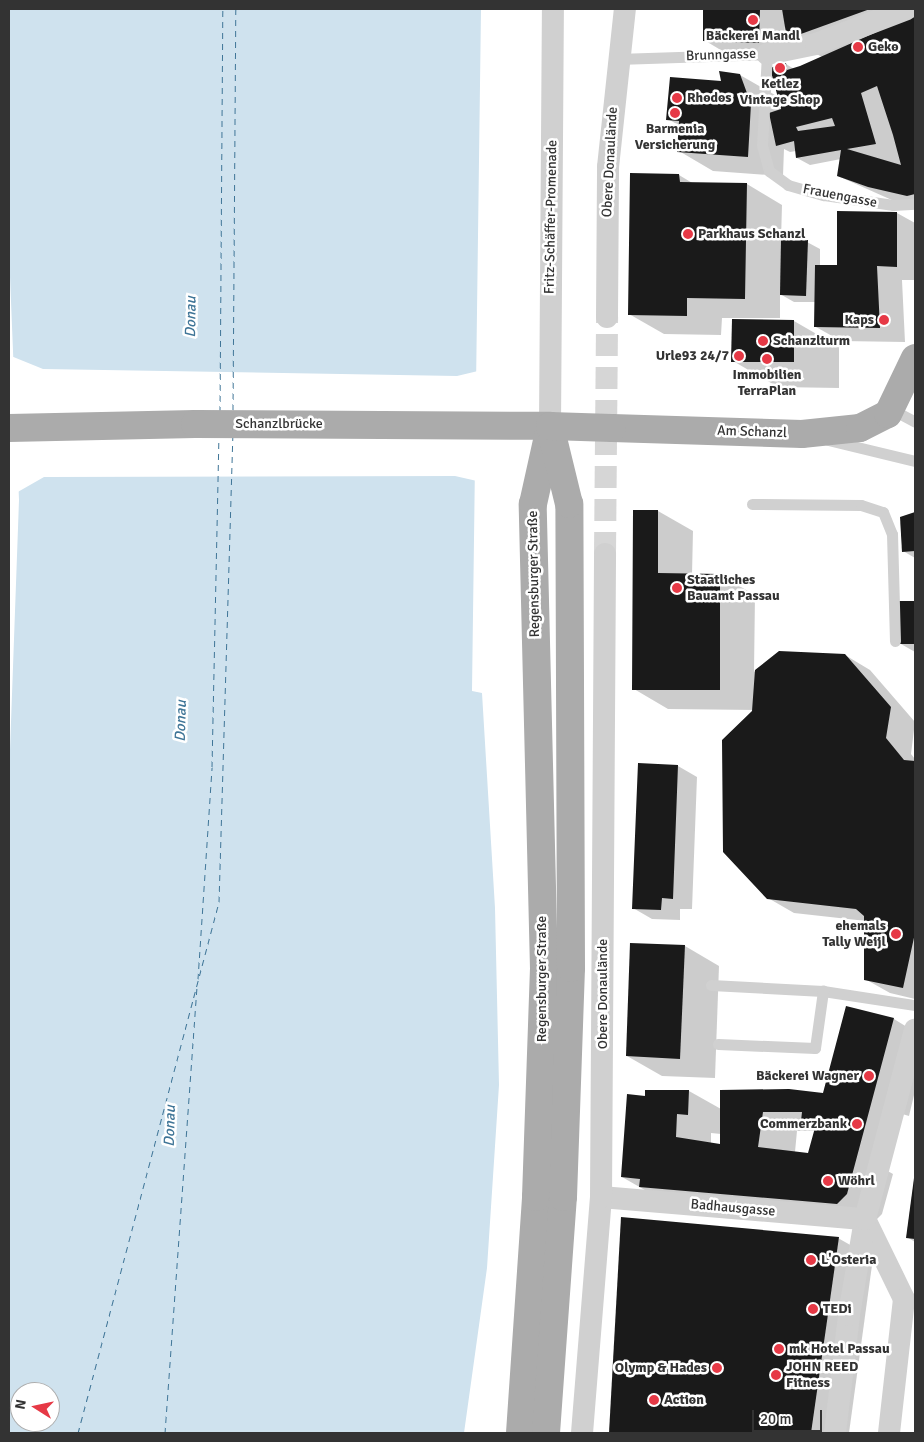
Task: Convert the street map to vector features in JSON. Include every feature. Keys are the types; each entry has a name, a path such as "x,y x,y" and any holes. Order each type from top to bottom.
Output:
{"main road":[{"name":"Am Schanzl","path":"550,426 798,434 860,428 881,419 892,408 913,368"},
{"path":"9,408 18,427 9,447"},
{"name":"Schanzlbrücke","path":"18,427 550,426"},
{"name":"Regensburger Straße","path":"520,1433 536,1197 544,969 533,504 550,426"},
{"name":"Regensburger Straße","path":"546,1433 563,1197 571,968 569,504 550,426"}],"street":[{"name":"Fritz-Schäffer-Promenade","path":"550,426 553,9"},
{"name":"Obere Donaulände","path":"607,317 608,167 618,59 625,9"},
{"name":"Brunngasse","path":"767,54 816,44 906,9"},
{"name":"Obere Donaulände","path":"582,1433 602,1196 605,554"},
{"path":"835,1433 848,1315 865,1219 915,1030"},
{"name":"Badhausgasse","path":"602,1196 865,1219"},
{"path":"865,1219 904,1299 889,1433"}],"lane":[{"name":"Brunngasse","path":"618,59 767,54"},
{"name":"Frauengasse","path":"767,54 762,145 769,171 788,185 824,195 892,205 915,204"},
{"path":"892,408 915,422"},
{"path":"798,434 915,460"},
{"path":"752,504 861,505 883,512 892,534 895,642"},
{"path":"712,985 823,991 915,1005"},
{"path":"718,1044 815,1048 823,991"}],"water":[{"name":"Donau","path":"9,9 481,9 472,691 482,693 495,908 499,1085 487,1268 464,1433 9,1433 9,778 19,500 9,252"}],"pier":[{"path":"11,356 43,369 457,376 478,371 477,481 455,476 44,477 16,493"}],"building":[{"path":"703,9 760,9 759,43 703,41"},
{"path":"782,9 870,9 787,39"},
{"path":"915,15 915,194 907,196 868,187 837,176 841,150 796,158 794,141 776,146 769,113 781,109 770,68 786,63 787,70","holes":["877,86 893,135 901,165 847,149 876,144 861,93","832,118 835,126 798,131 796,127"]},
{"path":"719,71 740,74 751,104 748,157 677,152 679,121 666,120 670,77 721,81"},
{"name":"Parkhaus Schanzl","path":"630,173 679,174 680,182 747,183 745,299 687,298 687,316 628,315"},
{"path":"837,211 897,212 897,267 877,266 880,328 814,327 815,265 837,265"},
{"path":"781,240 808,240 806,296 780,295"},
{"name":"Schanzlturm","path":"732,319 794,320 794,362 731,362"},
{"name":"Staatliches Bauamt Passau","path":"633,510 658,510 658,573 720,574 720,690 632,690"},
{"path":"915,512 915,551 902,552 900,517"},
{"path":"899,601 915,601 915,644 900,644"},
{"path":"779,651 845,654 891,707 886,738 904,760 915,761 915,933 903,988 864,980 864,916 856,909 767,899 723,852 722,740 752,711 755,670"},
{"path":"638,763 678,765 673,899 662,898 661,910 632,909"},
{"path":"630,943 685,945 680,1059 626,1056"},
{"path":"846,1006 894,1018 847,1194 837,1204 639,1187 640,1179 621,1177 627,1094 645,1096 645,1090 689,1090 688,1115 677,1114 676,1137 720,1144 720,1090 789,1089 823,1093","holes":["763,1112 802,1112 801,1121 816,1124 808,1153 758,1147"]},
{"path":"915,1178 915,1239 906,1238"},
{"path":"621,1217 839,1237 811,1433 609,1433"}],"ferry route":[{"path":"220,412 223,9"},
{"path":"233,410 236,9"},
{"path":"78,1433 219,902 233,437"},
{"path":"198,979 212,767 219,438"},
{"path":"165,1433 197,988"}],"tunnel":[{"path":"605,554 607,317"}],"place":[{"name":"Bäckerei Mandl","path":"753,20"},
{"name":"Geko","path":"858,47"},
{"name":"Ketlez Vintage Shop","path":"780,68"},
{"name":"Rhodos","path":"677,98"},
{"name":"Barmenia Versicherung","path":"675,113"},
{"name":"Parkhaus Schanzl","path":"688,234"},
{"name":"Kaps","path":"884,320"},
{"name":"Schanzlturm","path":"763,341"},
{"name":"Urle93 24/7","path":"739,356"},
{"name":"Immobilien TerraPlan","path":"767,359"},
{"name":"Staatliches Bauamt Passau","path":"677,588"},
{"name":"ehemals Tally Weijl","path":"896,934"},
{"name":"Bäckerei Wagner","path":"869,1076"},
{"name":"Commerzbank","path":"857,1124"},
{"name":"Wöhrl","path":"828,1181"},
{"name":"L'Osteria","path":"811,1260"},
{"name":"TEDi","path":"813,1309"},
{"name":"mk Hotel Passau","path":"779,1349"},
{"name":"Olymp & Hades","path":"717,1368"},
{"name":"JOHN REED Fitness","path":"776,1375"},
{"name":"Action","path":"654,1400"}]}
